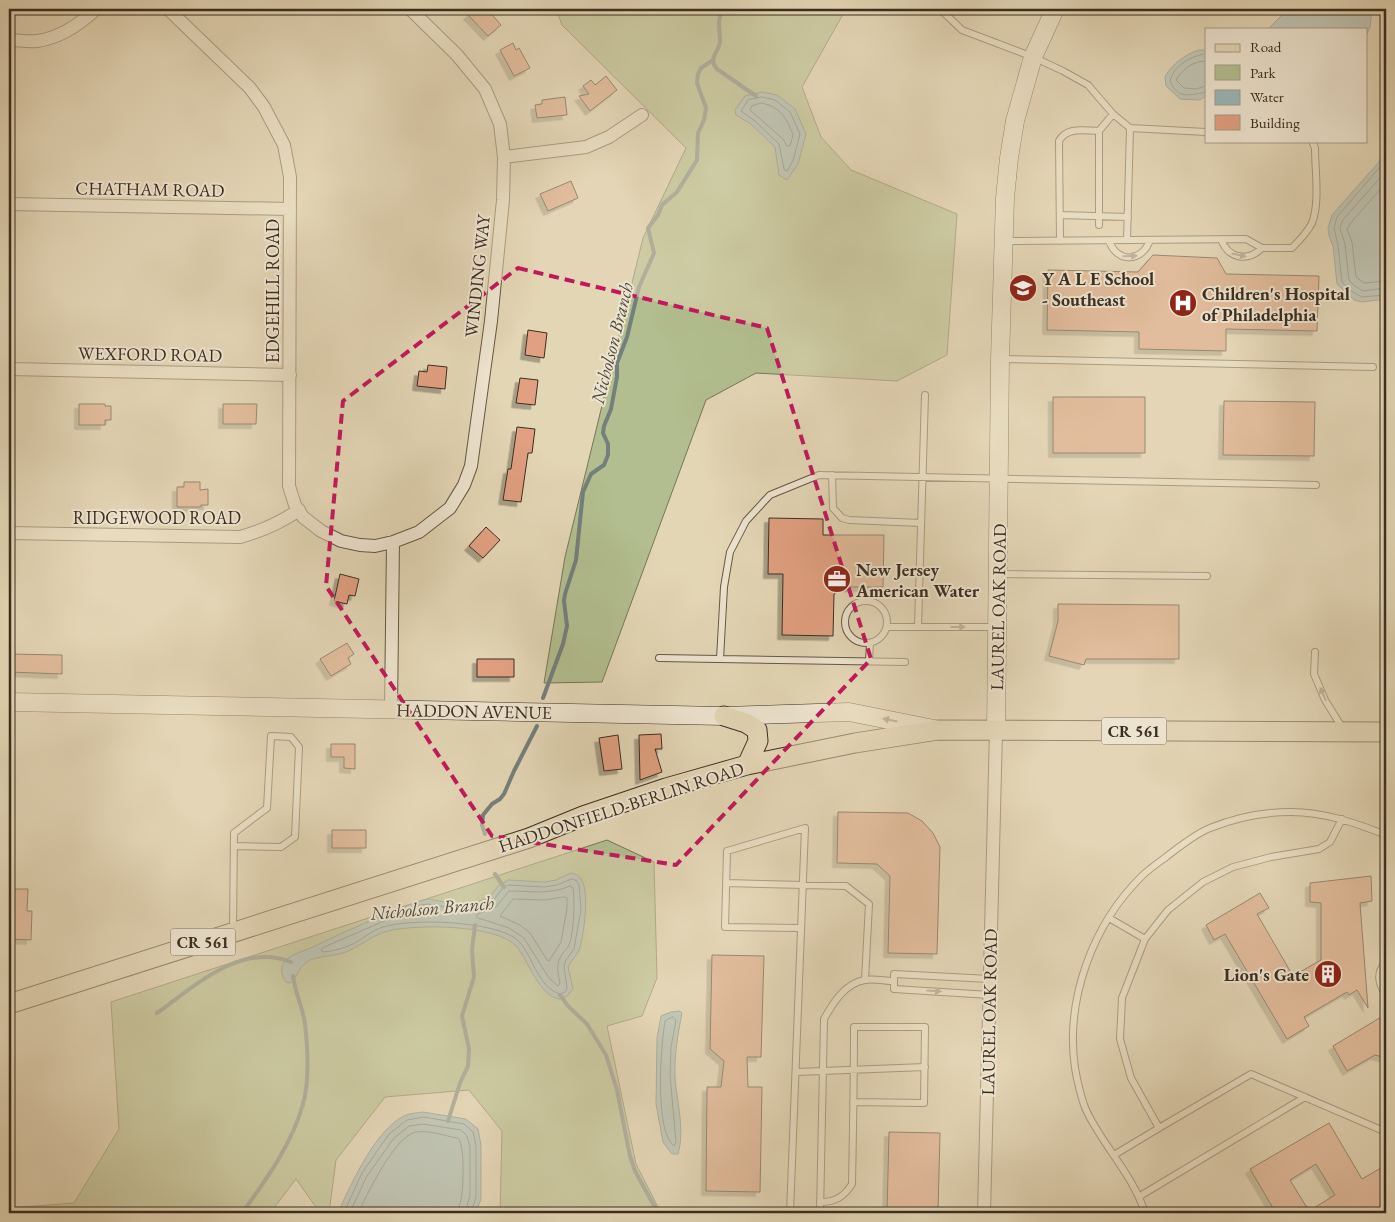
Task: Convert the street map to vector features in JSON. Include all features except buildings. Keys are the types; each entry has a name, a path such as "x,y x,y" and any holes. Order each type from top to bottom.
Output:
{"main road":[{"path":"724,716 746,723 757,730 758,741 747,765"},
{"name":"HADDONFIELD-BERLIN ROAD","path":"233,932 529,838 583,816 657,791 747,765 855,743 938,730 1386,732"},
{"name":"CR 561","path":"9,1004 233,932"}],"street":[{"path":"9,40 37,41 58,35 74,27 96,9"},
{"name":"EDGEHILL ROAD","path":"168,9 250,88 264,107 284,145 290,176 289,486 295,505 303,517 322,531 341,541 375,546 393,542"},
{"name":"WINDING WAY","path":"393,542 419,532 450,508 464,485 471,466 491,322 503,200 504,158 500,124 485,88 457,55 410,9"},
{"name":"LAUREL OAK ROAD","path":"984,1213 996,730 1000,359 1005,198 1015,121 1033,57 1055,9"},
{"path":"504,158 586,147 609,137 642,115"},
{"name":"CHATHAM ROAD","path":"9,204 290,209"},
{"name":"WEXFORD ROAD","path":"9,369 290,375"},
{"name":"RIDGEWOOD ROAD","path":"9,532 240,537 265,530 299,510"},
{"path":"391,709 393,542"},
{"name":"HADDON AVENUE","path":"9,702 724,716 849,712 938,730"}],"lane":[{"path":"940,9 962,30 1033,57 1088,85 1113,114 1130,128 1205,132"},
{"path":"1099,225 1099,131 1113,114"},
{"path":"1127,240 1130,128"},
{"path":"1060,241 1061,137 1069,131 1099,131"},
{"path":"1004,241 1246,239 1262,248 1292,248 1304,236 1312,222 1316,206 1315,148 1312,142"},
{"path":"1060,215 1128,217"},
{"path":"1221,239 1229,252 1242,258 1250,256 1262,248"},
{"path":"1109,241 1115,252 1126,257 1133,257 1144,252 1150,240"},
{"path":"1000,359 1373,367"},
{"path":"918,627 925,395"},
{"path":"720,659 724,587 730,552 746,520 770,495 819,475 1316,485"},
{"path":"832,475 832,508 842,518 849,520 921,523"},
{"path":"998,574 1207,576"},
{"path":"872,601 883,608 888,620 887,627 881,638 870,643 857,642 848,633 845,620 850,609 860,602 872,601"},
{"path":"887,627 997,627"},
{"path":"869,661 870,643"},
{"path":"1315,652 1314,674 1325,700 1345,732"},
{"path":"659,658 905,662"},
{"path":"233,932 234,833 267,808 271,736 291,737 298,747 295,837 281,847 234,846"},
{"path":"1145,1213 1140,1196 1086,1111 1075,1068 1073,1024 1080,985 1093,946 1116,907 1143,875 1175,850 1209,828 1250,816 1292,812 1342,819 1386,835"},
{"path":"1159,1128 1131,1078 1120,1039 1122,998 1145,939 1168,910 1203,882 1233,867 1271,857 1320,849 1330,842 1342,819"},
{"path":"790,1213 796,1072 801,928 804,828 727,851 725,927 801,928"},
{"path":"726,883 846,886 868,904 865,980"},
{"path":"1109,918 1145,939"},
{"path":"1386,962 1379,974 1380,984 1386,994"},
{"path":"990,979 894,974 893,981 894,989 990,995"},
{"path":"820,1213 824,1019 833,1002 847,988 865,980 893,981"},
{"path":"820,1202 830,1202 839,1199 847,1193 852,1184 853,1102 854,1070 854,1027 925,1028 924,1103 853,1102"},
{"path":"796,1072 924,1067"},
{"path":"1114,1155 1251,1074 1386,1132"},
{"path":"1140,1196 1305,1097"}],"highlighted area":[{"path":"518,268 767,328 871,659 676,865 492,836 326,586 343,401"}],"green space":[{"path":"556,9 846,9 802,87 821,137 851,170 957,214 947,355 897,381 756,373 706,400 602,682 544,683 565,557 643,238 686,148 562,25"},
{"path":"607,840 654,862 657,978 642,1016 607,1026 636,1164 661,1213 500,1213 502,1131 469,1090 385,1097 336,1160 329,1213 320,1213 296,1179 270,1213 9,1213 9,1208 74,1203 119,1129 111,1002"}],"water":[{"path":"1288,9 1372,9 1368,32 1368,28 1269,28"},
{"path":"1205,50 1205,97 1200,100 1180,99 1166,86 1165,76 1172,67 1189,54"},
{"path":"762,92 777,95 795,109 806,134 798,164 787,180 779,175 775,147 751,124 736,115 735,110 745,96"},
{"path":"1386,149 1386,299 1362,302 1354,300 1337,284 1333,246 1328,228 1332,215 1378,163"},
{"path":"571,873 579,877 584,885 586,903 583,935 579,950 568,967 573,989 567,996 560,999 546,992 535,978 517,947 507,939 475,930 456,928 417,927 388,931 376,935 343,953 306,962 290,983 286,982 283,977 282,966 291,956 416,902 428,899 469,904 489,898 498,886 508,880 544,882 556,880"},
{"path":"680,1011 682,1013 677,1045 675,1078 681,1135 678,1154 672,1154 663,1142 656,1104 657,1038 661,1016"},
{"path":"423,1112 466,1119 478,1129 481,1145 481,1199 476,1212 342,1213 340,1208 359,1170 384,1132 404,1116"}],"waterway":[{"name":"Nicholson Branch","path":"543,698 563,644 567,626 564,601 576,560 583,492 591,474 604,465 608,455 608,444 603,433 611,409 617,377 617,363 627,337 639,287 654,253 648,228 658,215 662,205 677,192 697,160 698,133 704,120 706,108 697,83 698,74 701,68 713,60 719,46 719,20 724,9"},
{"path":"713,60 717,69 756,96"},
{"name":"Nicholson Branch","path":"485,834 482,825 483,815 504,794 537,726"},
{"name":"Nicholson Branch","path":"495,874 504,887"},
{"path":"448,1121 460,1083 468,1066 469,1049 462,1016 474,977 472,950 475,925"},
{"path":"157,1013 203,980 237,962 254,958 272,957 291,962"},
{"name":"Nicholson Branch","path":"242,1213 269,1175 285,1147 303,1104 307,1085 308,1064 306,1034 304,1018 293,976"},
{"path":"560,995 568,1006 587,1024 606,1055 617,1090 630,1156 635,1171 658,1213"}],"place":[{"name":"Y A L E School - Southeast","path":"1023,288"},
{"name":"Children's Hospital of Philadelphia","path":"1183,303"},
{"name":"New Jersey American Water","path":"837,579"},
{"name":"Lion's Gate","path":"1328,974"}]}
